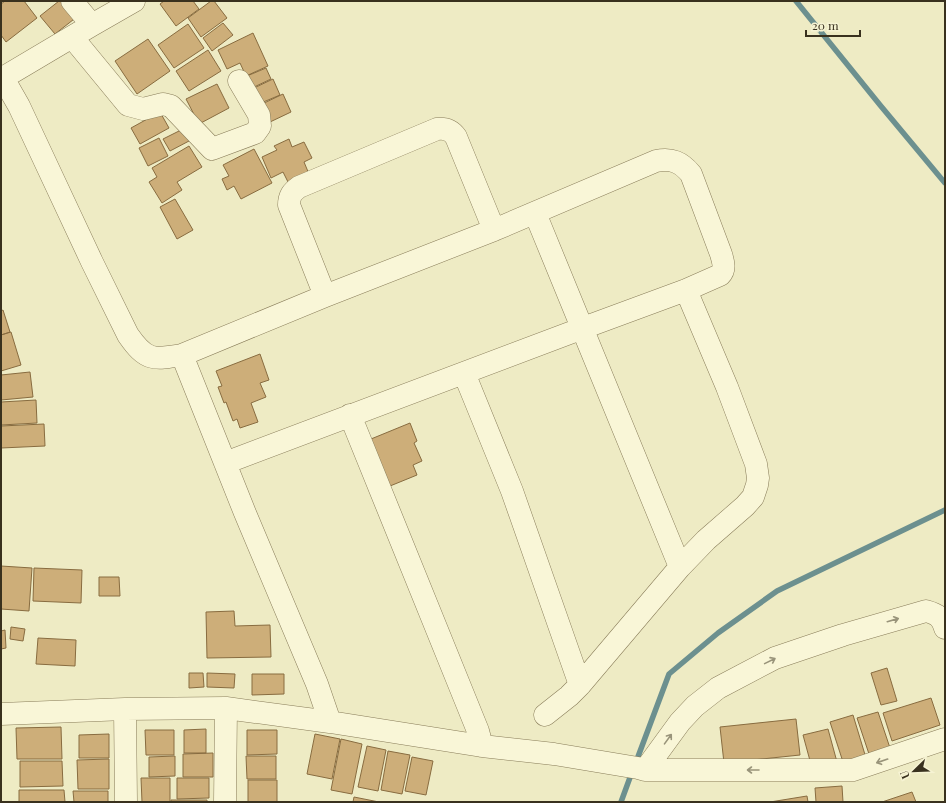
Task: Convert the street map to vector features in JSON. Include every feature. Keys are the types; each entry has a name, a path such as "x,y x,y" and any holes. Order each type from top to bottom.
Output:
{"street":[{"path":"72,1 92,25"},
{"path":"131,2 2,79 19,106 128,335 134,344 149,357 163,359 182,355 325,296 536,213 656,161 672,160 679,163 692,174 721,254 724,267 724,271 720,275 686,290 225,463"},
{"path":"72,37 128,105 143,109 163,104 171,106 212,149 255,133 260,126 259,115 239,81"},
{"path":"325,296 288,205 289,199 293,192 299,187 438,129 449,130 456,137 494,230"},
{"path":"536,213 680,568"},
{"path":"545,716 580,685 680,568 706,540 745,506 753,497 758,478 756,464 727,386 686,290"},
{"path":"182,355 245,513 317,684 330,722"},
{"path":"464,373 512,491 580,685"},
{"path":"350,415 475,723 482,746"},
{"path":"642,769 680,722 696,706 718,688 776,658 843,635 926,611 938,616 943,622 945,628"},
{"path":"225,802 226,708"},
{"path":"1,714 125,709 226,708 330,722 482,746 554,754 642,769 853,770 945,739"},
{"path":"125,709 126,802"}],"building":[{"path":"5,1 24,1 37,18 6,42 1,35 1,4"},
{"path":"59,1 67,1 78,16 55,34 40,16"},
{"path":"164,1 193,1 199,9 176,26 160,4"},
{"path":"211,1 214,1 227,18 201,37 188,18"},
{"path":"223,23 233,35 212,51 203,38"},
{"path":"188,24 204,48 174,68 158,45"},
{"path":"253,33 268,66 246,76 240,63 227,69 218,50"},
{"path":"148,39 170,71 137,94 115,61"},
{"path":"208,50 221,71 189,91 176,71"},
{"path":"266,68 271,79 252,88 247,76"},
{"path":"273,79 280,95 261,103 254,88"},
{"path":"217,84 229,108 199,124 186,99"},
{"path":"283,94 291,112 270,122 262,104"},
{"path":"160,112 169,128 140,144 131,128"},
{"path":"183,129 189,141 170,151 163,139"},
{"path":"159,138 168,156 148,166 139,148"},
{"path":"289,139 292,147 304,142 312,158 304,162 309,174 289,184 283,172 271,178 262,157 277,150 274,146"},
{"path":"189,146 202,167 177,182 182,190 162,203 149,182 157,177 152,168"},
{"path":"254,149 272,183 241,199 234,186 227,190 222,179 229,176 223,165"},
{"path":"175,199 193,230 177,239 160,207"},
{"path":"3,310 10,332 1,335 1,311"},
{"path":"11,332 21,365 1,371 1,335"},
{"path":"260,354 269,380 260,383 266,397 251,403 258,422 240,428 237,419 233,421 226,402 224,403 218,387 222,386 216,371"},
{"path":"30,372 33,397 1,400 1,375"},
{"path":"36,400 37,423 1,425 1,402"},
{"path":"410,423 417,441 414,443 422,461 413,465 417,475 390,486 371,439"},
{"path":"44,424 45,446 1,448 1,426"},
{"path":"1,566 32,568 29,611 1,609"},
{"path":"34,568 82,570 81,603 33,601"},
{"path":"99,577 119,577 120,596 99,596"},
{"path":"234,611 235,626 270,625 271,657 207,658 206,612"},
{"path":"11,627 25,629 23,641 10,639"},
{"path":"5,630 6,648 1,649 1,631"},
{"path":"38,638 76,640 75,666 36,664"},
{"path":"887,668 897,701 881,705 871,673"},
{"path":"189,673 203,673 204,687 189,688"},
{"path":"207,673 235,674 234,688 207,687"},
{"path":"252,674 284,674 284,694 252,695"},
{"path":"931,698 940,725 892,741 883,713"},
{"path":"878,712 891,751 870,757 857,718"},
{"path":"853,715 866,758 844,765 830,722"},
{"path":"796,719 800,755 724,763 720,727"},
{"path":"61,727 62,759 17,759 16,728"},
{"path":"206,729 206,753 184,753 184,730"},
{"path":"828,729 837,762 812,768 803,735"},
{"path":"145,730 174,730 174,755 146,755"},
{"path":"247,730 277,730 277,754 247,755"},
{"path":"109,734 109,758 79,758 79,735"},
{"path":"315,734 340,739 332,779 307,774"},
{"path":"341,739 362,744 352,794 331,790"},
{"path":"367,746 386,750 378,791 358,787"},
{"path":"388,751 410,755 402,794 381,790"},
{"path":"213,753 213,777 183,777 183,754"},
{"path":"175,756 175,776 149,777 149,757"},
{"path":"246,756 276,756 276,779 247,779"},
{"path":"412,757 433,761 426,795 405,791"},
{"path":"109,759 109,789 78,789 77,760"},
{"path":"20,761 62,761 63,786 20,787"},
{"path":"141,778 170,778 170,802 142,802"},
{"path":"177,778 209,778 209,798 177,799"},
{"path":"248,780 277,780 277,802 248,802"},
{"path":"842,786 843,802 816,802 815,788"},
{"path":"19,790 64,790 65,802 19,802"},
{"path":"73,791 108,791 108,802 74,802"},
{"path":"912,792 916,802 882,802"},
{"path":"807,796 808,802 770,802"},
{"path":"354,797 379,802 353,802"},
{"path":"171,800 207,800 207,802 171,802"}],"waterway":[{"path":"796,1 945,183"},
{"path":"636,762 669,674 718,633 777,591 945,510"},
{"path":"621,802 632,772"}]}
